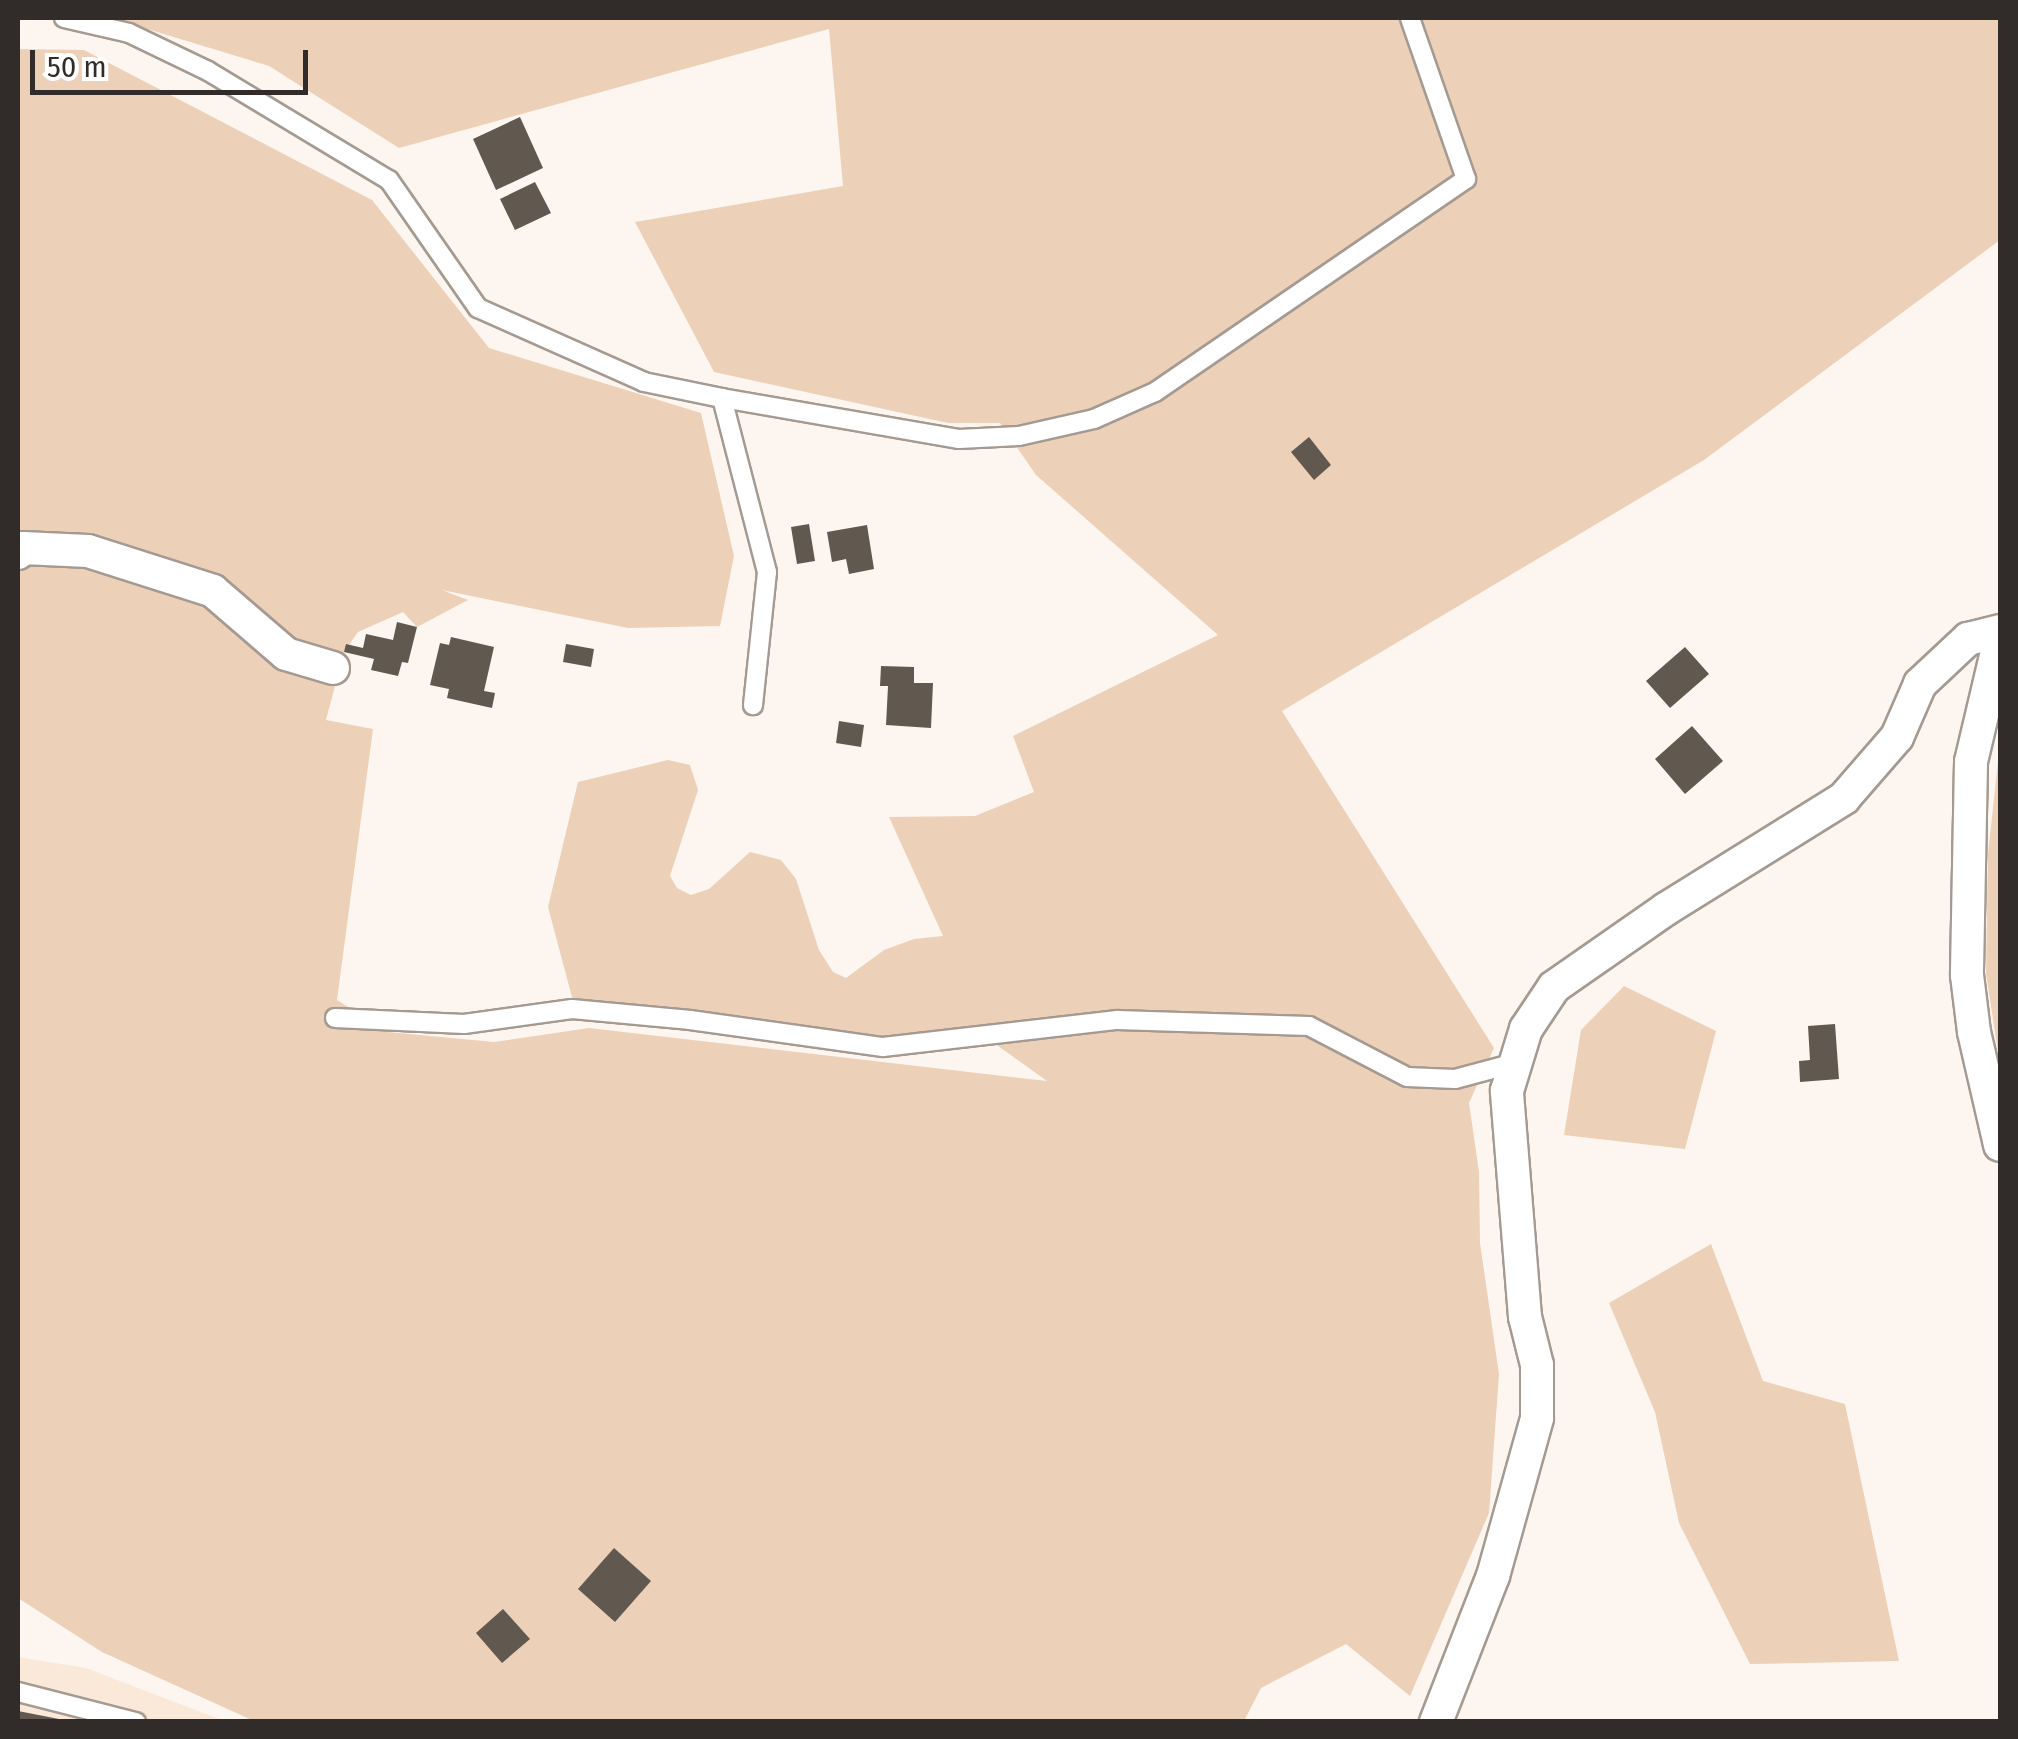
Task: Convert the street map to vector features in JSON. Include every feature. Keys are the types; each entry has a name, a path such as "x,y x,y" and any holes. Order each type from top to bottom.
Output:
{"street":[{"path":"18,553 23,548 88,551 213,591 286,654 332,668"},
{"path":"1436,1722 1493,1576 1537,1418 1537,1365 1525,1317 1507,1091 1526,1029 1554,987 1666,909 1844,798 1897,737 1920,684 1968,639 2000,631"},
{"path":"2000,639 1971,762 1967,975 1974,1032 2000,1144"}],"lane":[{"path":"64,18 129,34 208,71 390,180 478,308 644,382 959,438 1038,432 1094,418 1155,392 1466,179 1410,18"},
{"path":"722,398 768,572 753,705"},
{"path":"335,1018 464,1024 572,1009 690,1020 883,1047 1117,1020 1310,1026 1407,1077 1455,1079 1515,1063"},
{"path":"18,1692 136,1722"}],"shaded area":[{"path":"111,18 2000,18 2000,240 1704,460 1282,711 1494,1048 1469,1103 1479,1172 1480,1243 1499,1374 1489,1513 1410,1696 1346,1644 1261,1688 1244,1721 254,1721 102,1652 18,1598 18,49 84,50 372,200 489,348 701,413 734,556 720,626 628,628 442,590 468,600 417,627 403,612 358,632 344,652 326,720 373,729 337,1000 388,1032 494,1042 589,1028 1047,1081 973,1028 884,1040 810,1026 573,1001 548,907 578,782 668,760 690,765 698,790 670,876 677,888 691,895 709,889 750,852 781,860 796,879 819,950 833,972 846,978 884,950 914,939 943,936 889,817 975,816 1034,792 1013,736 1218,635 1036,475 1000,423 948,423 714,372 635,222 843,186 829,29 399,148 269,66"},
{"path":"2000,743 2000,1065 1986,973 1988,854"},
{"path":"1624,986 1716,1031 1685,1149 1564,1135 1581,1030"},
{"path":"1711,1244 1763,1381 1845,1404 1899,1661 1750,1664 1679,1523 1655,1412 1609,1303"},
{"path":"18,1657 86,1668 224,1721 18,1721"}],"building":[{"path":"520,117 543,168 496,190 473,139"},
{"path":"535,182 551,213 515,230 500,199"},
{"path":"1309,437 1331,465 1314,480 1291,452"},
{"path":"809,524 815,561 797,564 791,527"},
{"path":"867,525 874,569 849,574 846,559 832,562 827,532"},
{"path":"397,622 417,627 408,663 402,662 398,676 371,670 374,659 344,652 346,644 363,648 366,634 393,640"},
{"path":"451,637 494,647 484,691 495,693 492,708 447,698 449,689 430,685 440,643 449,645"},
{"path":"566,644 594,649 591,667 563,662"},
{"path":"1685,647 1709,674 1670,708 1646,681"},
{"path":"881,666 914,667 914,683 933,683 931,728 886,725 888,686 880,686"},
{"path":"839,721 864,725 861,747 836,743"},
{"path":"1692,726 1723,761 1685,794 1655,759"},
{"path":"1835,1024 1839,1079 1800,1082 1799,1061 1810,1060 1808,1026"},
{"path":"614,1548 651,1581 615,1622 578,1589"},
{"path":"503,1609 530,1639 502,1663 476,1633"},
{"path":"18,1711 64,1720 64,1722 18,1722"}]}
